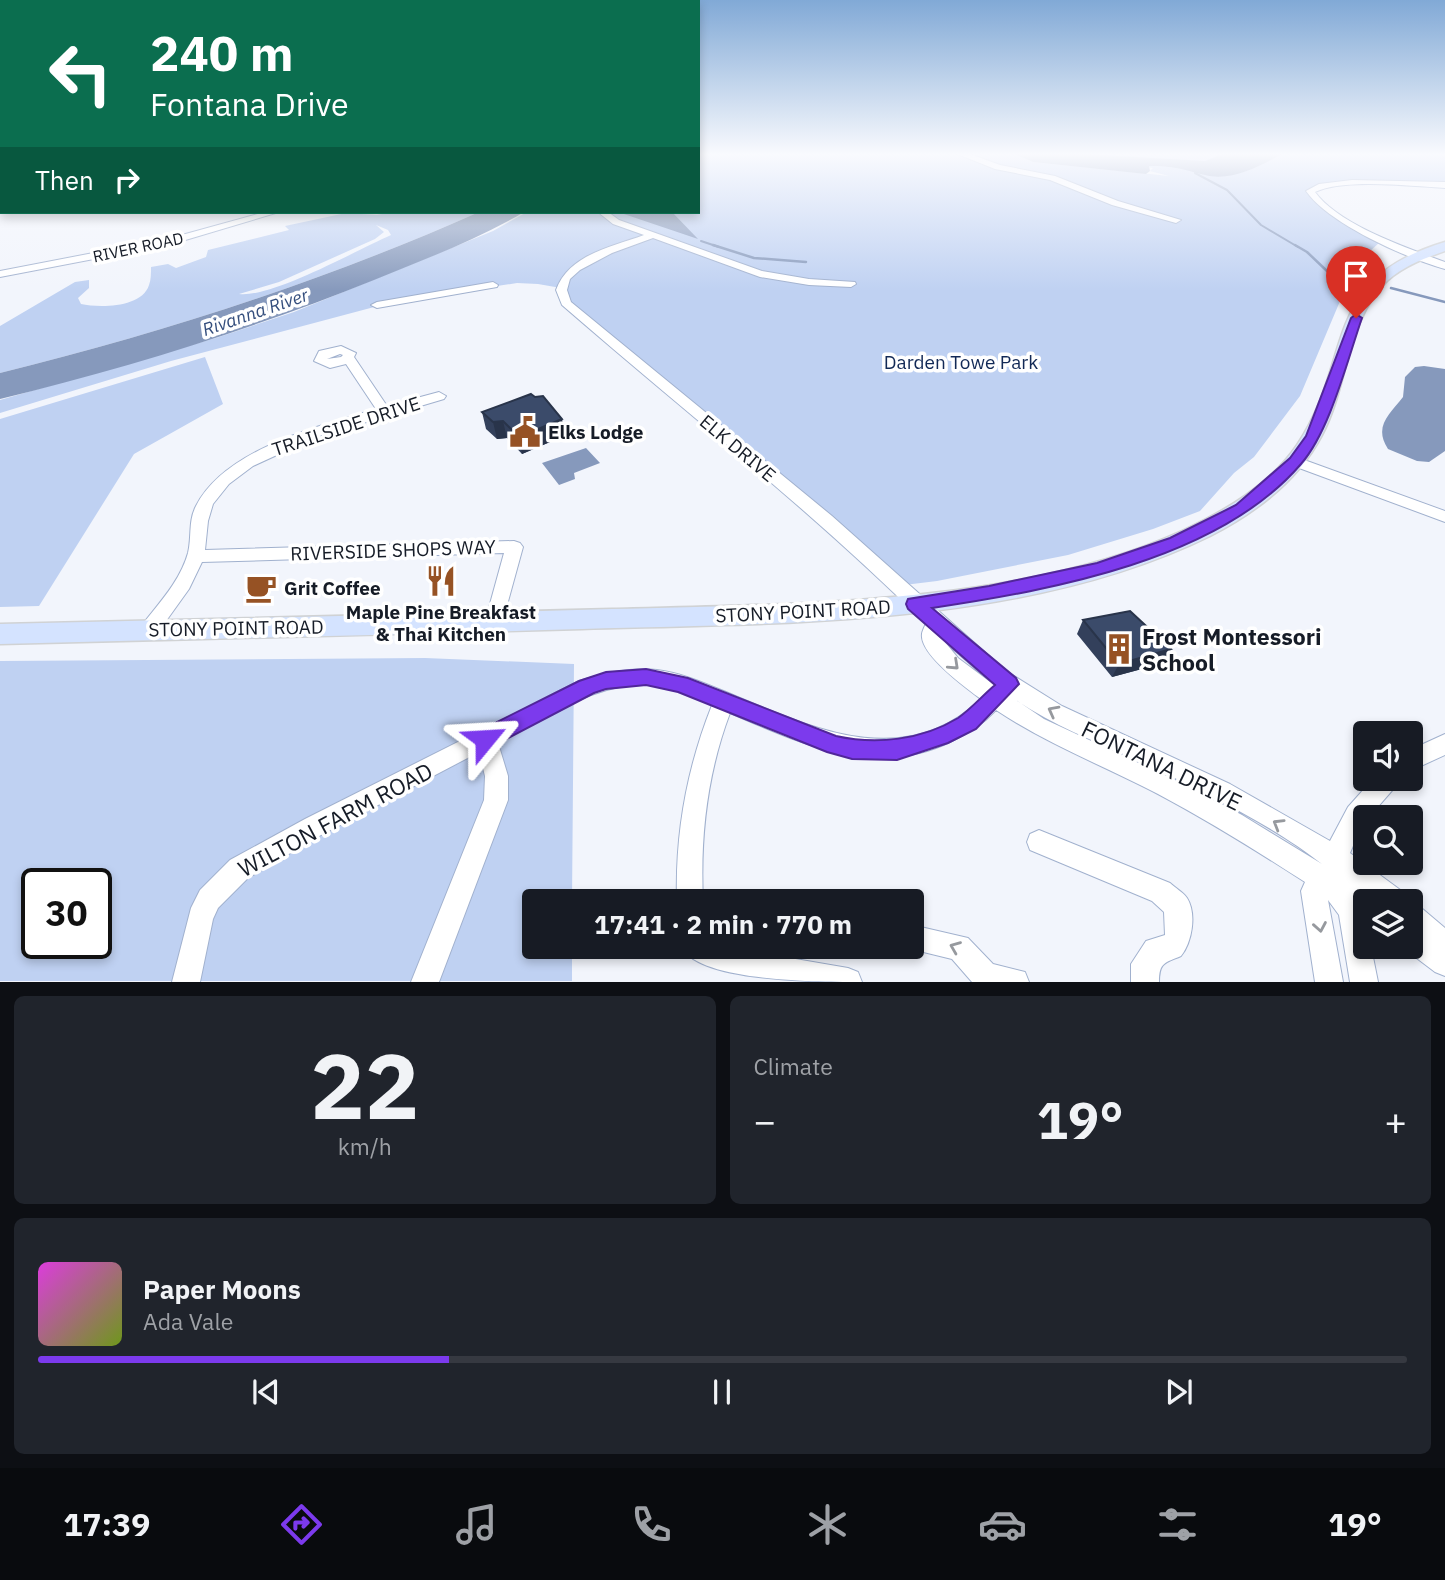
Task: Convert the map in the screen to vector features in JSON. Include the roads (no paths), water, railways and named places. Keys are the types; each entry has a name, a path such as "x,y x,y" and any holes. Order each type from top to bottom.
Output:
{"main road":[{"name":"STONY POINT ROAD","path":"0,634 719,615 915,604 989,593 1072,576 1176,542 1242,509 1296,461 1320,421 1365,299 1380,280 1419,256 1445,246"}],"street":[{"path":"1105,199 1176,220"},
{"path":"1314,199 1326,208 1419,256 1445,266"},
{"name":"RIVER ROAD","path":"0,275 172,241 267,214"},
{"path":"605,214 616,222 748,271 793,280 851,284"},
{"name":"ELK DRIVE","path":"653,235 580,264 565,278 561,292 566,303 861,551 936,622 1001,691"},
{"path":"377,305 493,285"},
{"path":"348,358 385,412"},
{"name":"TRAILSIDE DRIVE","path":"149,630 182,585 196,556 200,515 212,494 232,473 284,444 439,396"},
{"path":"1296,461 1445,517"},
{"name":"RIVERSIDE SHOPS WAY","path":"196,556 514,547 494,622"},
{"name":"WILTON FARM ROAD","path":"186,982 200,917 209,899 239,869 586,687 616,679 662,679 834,745 875,751 897,750 948,734 968,723 1001,691"},
{"path":"1001,691 1036,725 1333,871 1371,882 1379,889"},
{"path":"690,889 688,846 699,783 710,737 724,701"},
{"path":"425,982 496,800 499,783 497,767 485,739"},
{"path":"1423,755 1445,744"},
{"path":"1329,982 1314,891 1333,871 1351,820 1377,791"},
{"path":"1039,842 1161,892 1177,906 1178,939 1172,947 1155,950 1145,964 1145,982"},
{"path":"1333,871 1353,892"},
{"path":"1333,871 1351,909 1364,982"},
{"path":"1423,927 1445,946"},
{"path":"924,940 959,947 982,979 1015,982"},
{"path":"1423,946 1445,962"},
{"path":"718,959 848,982"}],"water":[{"name":"Rivanna River","path":"474,214 520,214 450,249 282,315 142,361 0,399 0,373 123,340 243,303 421,237"},
{"path":"624,214 674,214 698,239"},
{"path":"1415,367 1445,369 1445,451 1429,462 1417,461 1388,449 1382,434 1385,421 1403,397 1405,377"},
{"path":"586,448 600,463 574,473 575,479 559,485 542,463"}],"waterway":[{"path":"1236,199 1261,225 1298,247"},
{"path":"701,241 713,245"},
{"path":"713,245 754,258 806,262"},
{"path":"713,245 719,247"},
{"path":"1295,245 1307,252 1327,271 1362,280"},
{"path":"1391,288 1445,302"}],"place":[{"name":"Elks Lodge","path":"525,432"},
{"name":"Maple Pine Breakfast & Thai Kitchen","path":"441,581"},
{"name":"Grit Coffee","path":"261,588"},
{"name":"Frost Montessori School","path":"1119,649"}],"park label":[{"name":"Darden Towe Park","path":"961,362"}]}
